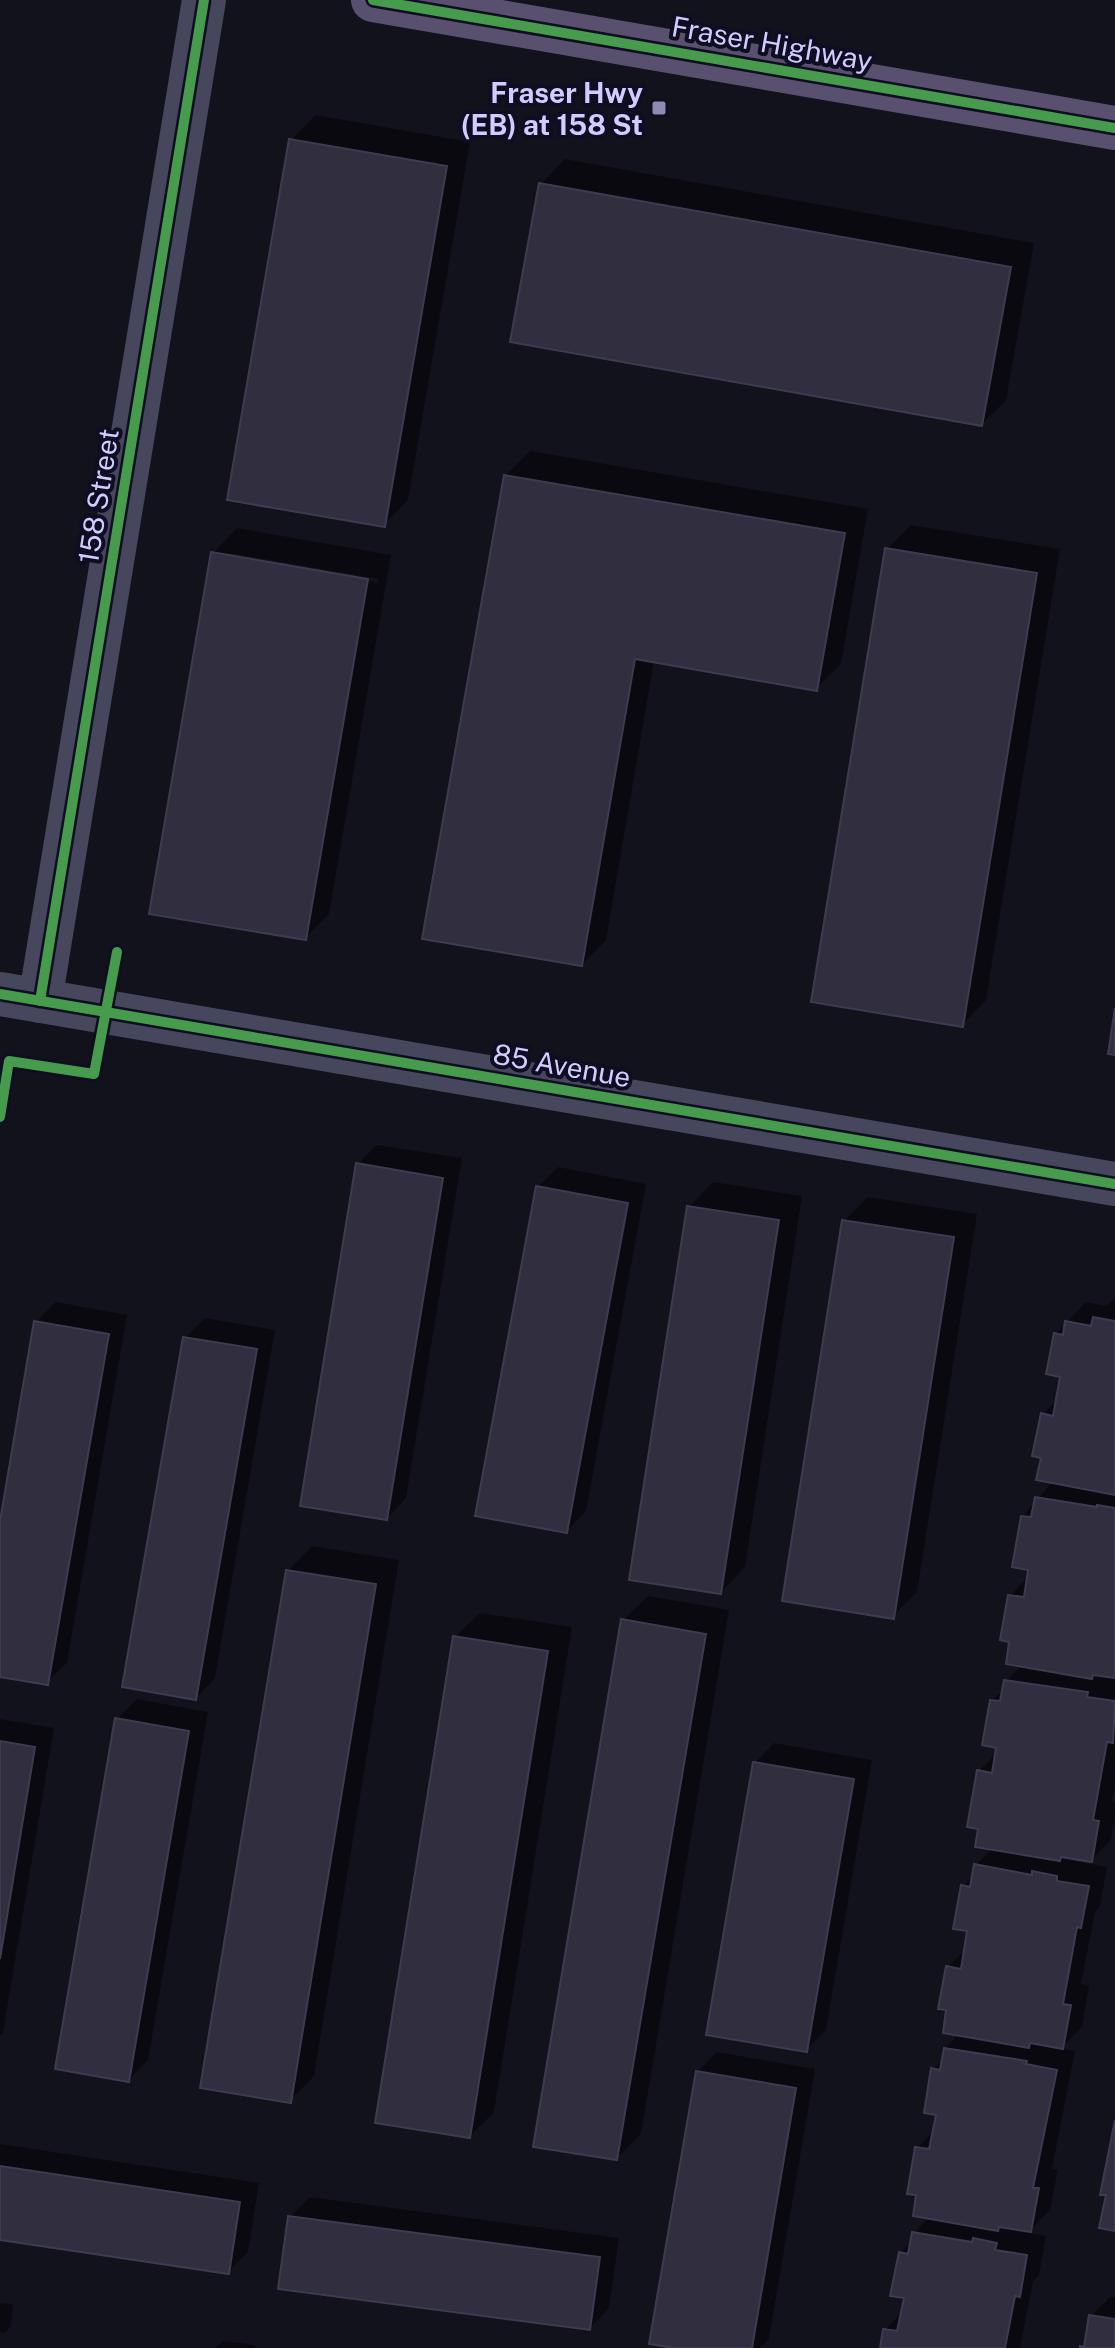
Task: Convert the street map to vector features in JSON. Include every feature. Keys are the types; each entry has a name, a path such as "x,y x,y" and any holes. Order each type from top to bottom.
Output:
{"main road":[{"name":"Fraser Highway","path":"373,0 1115,128"}],"street":[{"name":"158 Street","path":"20,997 204,0"},
{"name":"85 Avenue","path":"20,997 1115,1184"}],"building":[{"path":"289,139 447,166 385,527 227,500"},
{"path":"539,183 1011,267 982,426 510,342"},
{"path":"504,475 845,533 817,691 635,659 582,966 422,939"},
{"path":"885,548 1037,573 963,1027 811,1002"},
{"path":"211,552 368,579 306,940 149,914"},
{"path":"1115,1008 1115,1055 1108,1054"},
{"path":"356,1163 443,1178 387,1520 300,1506"},
{"path":"536,1186 628,1203 567,1533 475,1516"},
{"path":"687,1206 779,1220 721,1594 629,1580"},
{"path":"842,1220 954,1237 894,1619 782,1601"},
{"path":"1093,1317 1115,1321 1115,1495 1036,1480 1041,1458 1032,1456 1041,1413 1053,1416 1060,1377 1046,1374 1054,1333 1063,1335 1065,1321 1091,1326"},
{"path":"34,1321 109,1334 48,1685 0,1677 0,1521"},
{"path":"183,1337 257,1349 196,1700 122,1687"},
{"path":"1035,1497 1115,1508 1115,1678 1093,1675 1092,1679 1006,1664 1009,1642 1000,1640 1008,1595 1024,1597 1028,1570 1012,1567 1021,1516 1031,1517"},
{"path":"286,1570 376,1584 291,2103 200,2088"},
{"path":"621,1619 706,1634 617,2160 533,2147"},
{"path":"453,1636 548,1651 470,2138 375,2123"},
{"path":"1004,1680 1088,1692 1087,1697 1115,1701 1113,1743 1107,1742 1093,1820 1099,1821 1092,1862 1061,1857 1060,1861 975,1847 978,1829 967,1827 977,1770 992,1773 996,1748 982,1745 990,1700 1000,1701"},
{"path":"115,1718 189,1731 129,2082 55,2069"},
{"path":"0,1741 35,1747 0,1959"},
{"path":"753,1762 854,1779 807,2052 706,2035"},
{"path":"974,1864 1032,1875 1032,1871 1057,1876 1057,1881 1089,1886 1081,1928 1077,1927 1063,2004 1071,2005 1063,2049 1030,2043 1029,2048 943,2033 946,2010 938,2009 946,1966 961,1969 967,1931 953,1929 961,1885 970,1887"},
{"path":"944,2048 1027,2061 1026,2064 1057,2070 1033,2188 1039,2188 1031,2232 999,2227 998,2231 913,2216 916,2195 907,2194 915,2147 929,2149 936,2115 924,2113 931,2068 940,2070"},
{"path":"696,2071 796,2088 752,2348 674,2348 649,2344"},
{"path":"1115,2120 1115,2231 1099,2228 1106,2195 1100,2195"},
{"path":"0,2166 240,2202 229,2274 0,2240"},
{"path":"288,2216 600,2257 590,2330 278,2289"},
{"path":"912,2232 972,2242 973,2238 997,2243 995,2250 1027,2255 1020,2297 1015,2296 1005,2348 880,2348 883,2329 897,2331 904,2298 890,2296 899,2252 908,2254"},
{"path":"1089,2315 1115,2319 1115,2348 1080,2348 1084,2347"}],"cycle path":[{"path":"40,1001 204,0"},
{"path":"373,0 1115,128"},
{"path":"0,1117 9,1061 94,1074 117,952"},
{"path":"0,994 1115,1184"}],"place":[{"name":"Fraser Hwy (EB) at 158 St","path":"659,108"}]}
